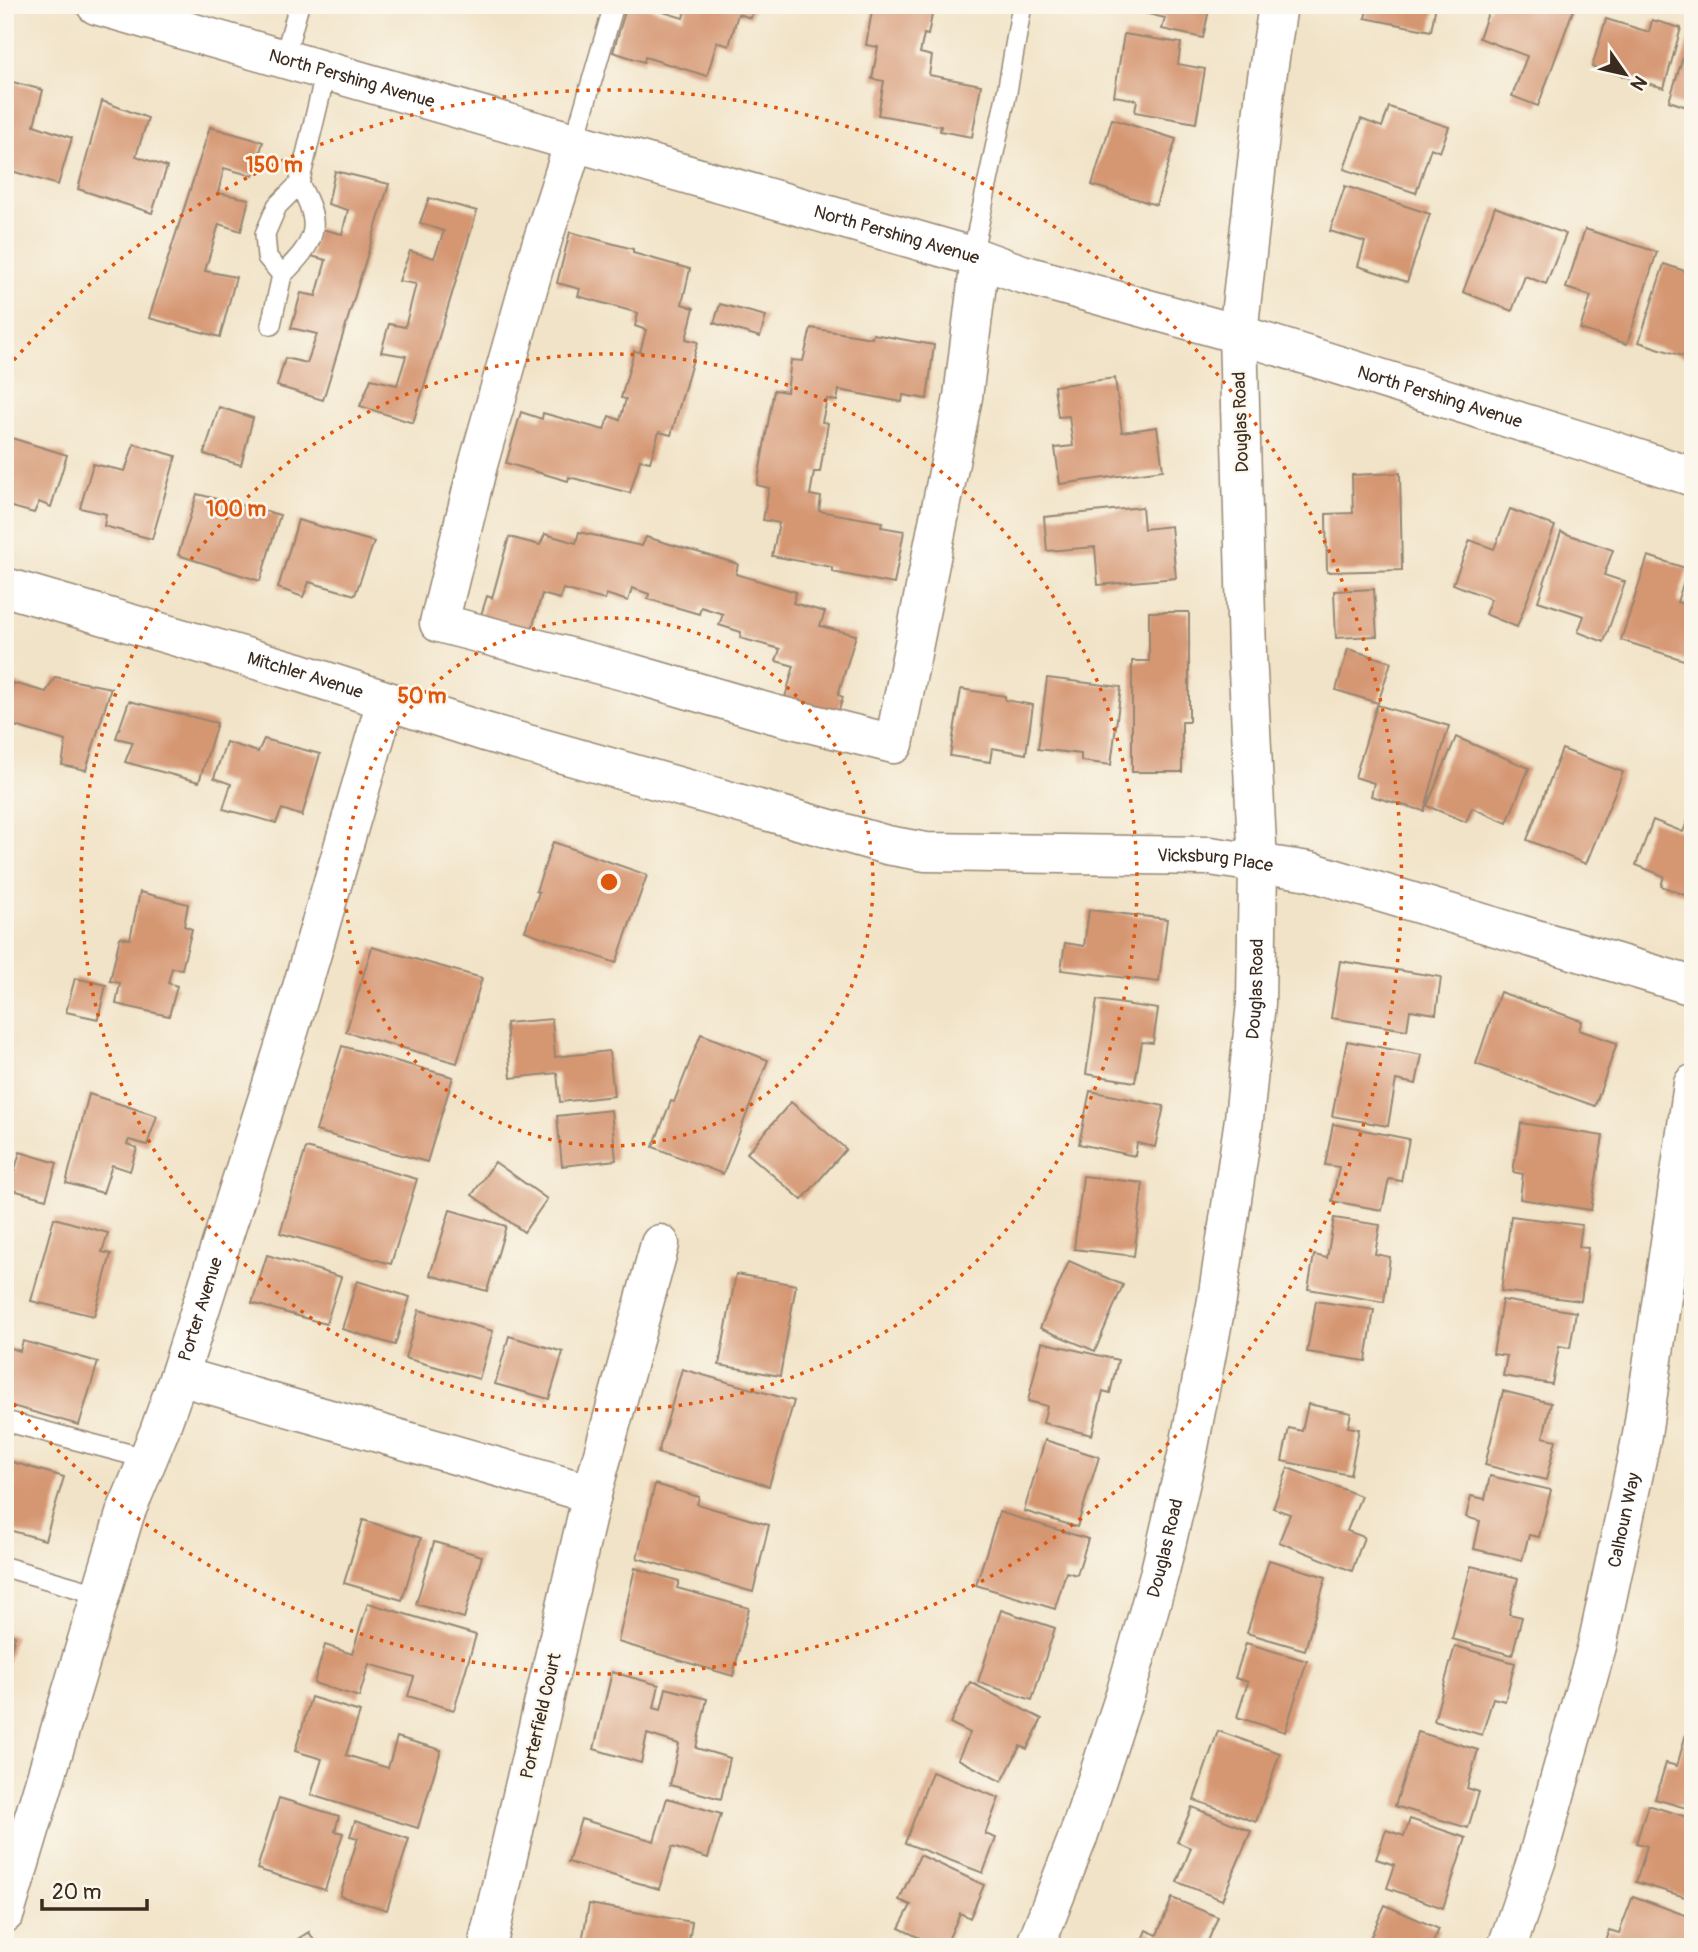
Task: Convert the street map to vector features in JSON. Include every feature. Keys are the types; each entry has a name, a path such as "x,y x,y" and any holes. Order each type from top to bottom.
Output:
{"street":[{"name":"North Pershing Avenue","path":"96,5 976,257 1022,274 1238,334 1693,477"},
{"name":"Douglas Road","path":"1035,1947 1078,1837 1125,1695 1160,1571 1189,1447 1217,1300 1244,1119 1256,1003 1258,863 1247,653 1238,334 1265,91 1278,5"},
{"path":"574,142 535,264 478,465 439,623 631,673 773,714 894,744 963,397 976,257"},
{"name":"Mitchler Avenue","path":"5,587 301,673 485,732 726,800"},
{"name":"Porter Avenue","path":"5,1913 125,1514 179,1376 289,1028 386,701"},
{"name":"Vicksburg Place","path":"726,800 887,845 926,852 1210,856 1309,871 1693,986"},
{"name":"Calhoun Way","path":"1507,1947 1537,1859 1597,1646 1642,1435 1693,1084"},
{"name":"Porterfield Court","path":"489,1938 592,1494 660,1244"},
{"path":"179,1376 592,1494"}],"lane":[{"path":"284,59 299,5"},
{"path":"574,142 614,5"},
{"path":"976,257 1022,5"},
{"path":"282,275 267,257 265,234 277,206 299,184 326,71"},
{"path":"271,325 282,275 301,256 314,230 313,213 299,184"},
{"path":"5,1421 148,1460"},
{"path":"5,1567 101,1595"}],"building":[{"path":"627,5 640,5 683,18 687,5 755,5 751,18 738,14 729,46 717,42 707,76 645,57 644,62 613,52"},
{"path":"873,5 934,5 928,35 924,34 920,53 932,56 929,75 981,85 972,137 940,131 941,126 878,115 884,81 872,79 878,47 866,45"},
{"path":"1138,5 1210,5 1203,38 1162,29 1165,18 1136,11"},
{"path":"1368,5 1436,5 1431,31 1365,18"},
{"path":"1491,5 1575,5 1538,106 1512,96 1527,56 1479,38"},
{"path":"1606,19 1649,32 1652,20 1681,28 1664,88 1592,67"},
{"path":"1124,34 1181,43 1178,64 1205,69 1196,123 1135,112 1137,100 1114,96"},
{"path":"1689,38 1693,39 1693,109 1669,101"},
{"path":"5,80 43,90 34,125 72,138 58,185 5,169"},
{"path":"102,101 148,118 136,156 167,167 152,213 78,189"},
{"path":"1389,107 1449,127 1440,152 1431,148 1416,193 1344,169 1361,119 1382,127"},
{"path":"1112,119 1176,139 1156,205 1092,185"},
{"path":"210,127 263,142 253,176 224,168 218,193 249,199 241,231 219,224 205,271 236,277 220,337 149,318"},
{"path":"335,171 389,184 323,400 277,386 285,358 307,363 317,334 291,328 301,293 316,296 326,260 311,256 317,228 342,234 348,210 328,204"},
{"path":"1345,186 1430,214 1407,282 1358,266 1365,242 1330,231"},
{"path":"429,198 477,211 413,423 360,406 371,379 397,385 406,356 381,352 389,324 405,327 416,284 399,281 410,251 434,258 444,231 420,223"},
{"path":"1495,207 1566,234 1546,284 1525,276 1512,311 1463,292"},
{"path":"1585,229 1657,252 1627,344 1580,329 1591,296 1566,288"},
{"path":"570,232 633,249 633,253 690,269 682,304 694,308 686,339 698,342 671,435 659,432 650,462 640,460 630,493 569,477 568,481 506,463 521,412 542,419 543,413 604,430 609,416 620,420 626,399 621,398 634,351 640,352 646,330 635,326 638,313 578,296 580,289 557,283"},
{"path":"1664,264 1693,274 1691,359 1639,342"},
{"path":"720,304 766,316 760,337 714,323"},
{"path":"811,328 872,338 873,334 934,345 927,399 903,395 902,402 839,390 837,401 827,399 822,422 828,423 820,472 814,472 810,495 821,497 819,511 882,522 881,527 904,531 894,584 832,572 832,567 772,556 779,523 763,520 769,488 757,485 774,390 787,392 791,360 803,361"},
{"path":"1115,378 1122,432 1157,427 1163,470 1060,484 1055,448 1073,446 1069,416 1058,417 1054,386"},
{"path":"219,407 253,418 241,465 204,454"},
{"path":"5,436 67,455 51,507 39,502 34,513 5,505"},
{"path":"134,444 176,456 152,539 104,526 106,514 80,508 93,464 125,471"},
{"path":"1400,473 1402,570 1327,572 1326,514 1353,513 1352,475"},
{"path":"197,494 280,515 260,581 178,555"},
{"path":"1142,507 1144,529 1171,526 1176,578 1098,585 1095,547 1047,551 1044,517"},
{"path":"1510,509 1555,526 1517,627 1485,614 1491,599 1453,584 1470,540 1494,549"},
{"path":"298,520 374,542 355,595 309,582 303,597 278,588"},
{"path":"579,532 642,546 646,537 738,564 736,574 796,592 793,603 825,612 820,626 856,635 838,695 843,697 834,726 781,711 794,666 776,661 780,649 740,638 741,632 719,625 723,614 701,607 699,614 648,599 649,594 632,588 628,601 606,594 605,600 563,589 560,599 542,594 528,643 477,628 487,596 492,598 509,537 540,545 545,534 576,543"},
{"path":"1561,532 1613,550 1604,575 1625,582 1604,642 1578,632 1584,616 1538,601"},
{"path":"1648,556 1688,569 1677,602 1693,607 1693,663 1621,640"},
{"path":"1374,589 1377,636 1336,638 1334,591"},
{"path":"1149,612 1189,612 1189,722 1182,722 1182,772 1132,772 1132,661 1149,661"},
{"path":"1348,649 1391,662 1378,703 1336,690"},
{"path":"55,677 111,688 86,770 62,765 66,741 5,723 13,683 46,692"},
{"path":"1047,678 1121,687 1111,765 1081,761 1081,754 1038,749"},
{"path":"961,689 1005,696 1005,700 1033,705 1026,754 992,748 990,762 950,756"},
{"path":"129,701 217,723 199,782 125,762 133,742 116,738"},
{"path":"1377,705 1449,726 1424,811 1371,796 1374,783 1355,777"},
{"path":"1456,737 1529,768 1507,823 1472,808 1466,822 1427,806"},
{"path":"264,739 320,754 302,816 282,809 276,823 223,809 231,784 214,778 226,742 258,752"},
{"path":"1562,749 1623,772 1586,864 1527,840"},
{"path":"1693,808 1693,898 1661,886 1664,876 1636,865 1653,820 1683,832"},
{"path":"553,842 647,875 616,963 525,931"},
{"path":"140,892 188,904 184,926 192,929 182,969 172,968 168,983 177,986 169,1016 116,1004 120,983 110,981 120,937 130,939"},
{"path":"1089,910 1167,919 1159,982 1061,970 1065,943 1084,946"},
{"path":"372,947 482,978 457,1063 346,1032"},
{"path":"1340,961 1441,977 1436,1014 1410,1010 1407,1030 1331,1018"},
{"path":"75,978 106,985 98,1019 66,1012"},
{"path":"1500,992 1582,1021 1579,1030 1617,1043 1595,1106 1476,1064"},
{"path":"1097,1000 1158,1009 1153,1043 1142,1042 1135,1082 1086,1074"},
{"path":"552,1019 555,1057 609,1051 614,1096 560,1102 557,1073 511,1078 506,1023"},
{"path":"701,1034 768,1060 723,1174 653,1147"},
{"path":"1347,1041 1422,1055 1416,1084 1396,1080 1388,1126 1332,1116"},
{"path":"342,1046 453,1077 427,1162 316,1131"},
{"path":"1090,1091 1164,1106 1155,1147 1137,1143 1135,1156 1079,1144"},
{"path":"89,1094 157,1116 147,1145 129,1140 127,1144 137,1148 130,1171 112,1165 103,1193 66,1183"},
{"path":"791,1102 846,1149 802,1200 747,1153"},
{"path":"611,1110 616,1160 562,1166 557,1116"},
{"path":"1521,1123 1603,1136 1591,1210 1520,1199 1523,1174 1513,1172"},
{"path":"1333,1124 1409,1139 1401,1181 1389,1179 1382,1210 1332,1201 1339,1167 1325,1165"},
{"path":"306,1148 417,1179 391,1264 280,1233"},
{"path":"20,1152 57,1163 46,1199 9,1189"},
{"path":"495,1162 547,1199 524,1232 472,1195"},
{"path":"1083,1176 1143,1183 1134,1256 1074,1249"},
{"path":"450,1210 506,1226 487,1291 430,1275"},
{"path":"1511,1216 1582,1225 1579,1247 1588,1248 1581,1301 1501,1291"},
{"path":"54,1218 108,1233 102,1252 111,1254 94,1316 31,1301"},
{"path":"1334,1218 1380,1225 1375,1254 1390,1257 1384,1302 1308,1289 1314,1255 1327,1258"},
{"path":"267,1255 341,1277 326,1324 252,1303"},
{"path":"1069,1261 1123,1285 1095,1351 1040,1328"},
{"path":"736,1274 796,1285 780,1376 719,1365"},
{"path":"357,1281 410,1297 395,1345 342,1329"},
{"path":"1502,1300 1576,1312 1570,1348 1559,1346 1552,1384 1503,1376 1507,1356 1493,1354"},
{"path":"1316,1301 1374,1310 1366,1361 1307,1352"},
{"path":"419,1310 493,1331 479,1379 405,1358"},
{"path":"509,1336 563,1352 549,1399 495,1384"},
{"path":"23,1341 98,1362 79,1425 5,1404 5,1346 20,1351"},
{"path":"1042,1342 1118,1360 1110,1393 1103,1391 1092,1435 1043,1423 1047,1406 1028,1401"},
{"path":"682,1369 794,1401 769,1486 658,1453"},
{"path":"1503,1391 1551,1403 1543,1437 1556,1440 1546,1480 1485,1465"},
{"path":"1308,1404 1351,1413 1348,1427 1359,1429 1350,1475 1282,1461 1289,1428 1302,1431"},
{"path":"1045,1440 1099,1457 1077,1527 1024,1511"},
{"path":"5,1460 64,1477 45,1540 5,1529"},
{"path":"1288,1468 1361,1496 1347,1531 1364,1537 1352,1571 1279,1542 1290,1514 1273,1508"},
{"path":"1490,1476 1551,1490 1539,1537 1529,1535 1522,1560 1474,1549 1480,1521 1466,1517 1471,1496 1485,1499"},
{"path":"655,1484 699,1497 697,1504 769,1525 753,1592 637,1558"},
{"path":"999,1512 1088,1539 1077,1575 1066,1572 1055,1609 976,1585"},
{"path":"363,1520 421,1538 402,1600 344,1583"},
{"path":"434,1542 482,1556 464,1618 416,1604"},
{"path":"1269,1560 1326,1577 1305,1650 1247,1633"},
{"path":"1471,1566 1518,1578 1509,1614 1522,1617 1512,1655 1452,1639"},
{"path":"635,1568 679,1581 677,1588 749,1608 733,1676 618,1642"},
{"path":"368,1603 476,1635 454,1710 408,1696 414,1677 369,1664 359,1697 314,1683 325,1645 352,1654"},
{"path":"1001,1610 1055,1628 1032,1700 978,1682"},
{"path":"5,1633 15,1636 6,1666 5,1666"},
{"path":"1246,1643 1307,1661 1285,1732 1237,1717 1248,1682 1235,1678"},
{"path":"1455,1646 1515,1663 1505,1701 1493,1698 1482,1735 1434,1721"},
{"path":"612,1672 659,1685 654,1708 661,1710 666,1688 707,1699 696,1748 730,1758 721,1799 670,1785 679,1744 647,1734 641,1763 594,1749"},
{"path":"970,1682 1042,1719 1027,1749 1020,1746 1002,1782 958,1759 970,1733 950,1723"},
{"path":"311,1697 360,1712 346,1755 388,1768 397,1737 441,1750 418,1828 311,1795 322,1759 295,1751"},
{"path":"1687,1730 1693,1731 1693,1810 1655,1799 1666,1763 1677,1766"},
{"path":"1218,1731 1280,1753 1256,1822 1194,1800"},
{"path":"1418,1732 1478,1750 1467,1788 1479,1792 1468,1828 1395,1806"},
{"path":"932,1772 999,1798 985,1834 996,1838 983,1873 905,1843"},
{"path":"279,1798 339,1816 335,1831 343,1833 325,1890 257,1869"},
{"path":"667,1798 721,1814 708,1858 672,1847 659,1889 568,1862 581,1819 654,1841"},
{"path":"1648,1805 1693,1819 1693,1874 1685,1897 1636,1882 1647,1846 1636,1843"},
{"path":"1192,1807 1251,1831 1222,1900 1177,1882 1191,1848 1177,1842"},
{"path":"1410,1819 1466,1838 1443,1908 1387,1888 1395,1865 1376,1859 1386,1830 1404,1836"},
{"path":"355,1821 409,1839 387,1910 340,1896 358,1838 350,1836"},
{"path":"920,1855 984,1885 970,1918 960,1913 945,1947 939,1947 899,1928 911,1905 899,1900"},
{"path":"1633,1896 1693,1918 1693,1947 1603,1947 1609,1930 1619,1933"},
{"path":"1172,1898 1218,1917 1208,1941 1223,1947 1139,1947 1146,1930 1157,1935"},
{"path":"589,1904 692,1922 688,1947 581,1947"},
{"path":"1385,1905 1439,1929 1431,1947 1366,1947"},
{"path":"309,1932 318,1947 285,1947"}]}
